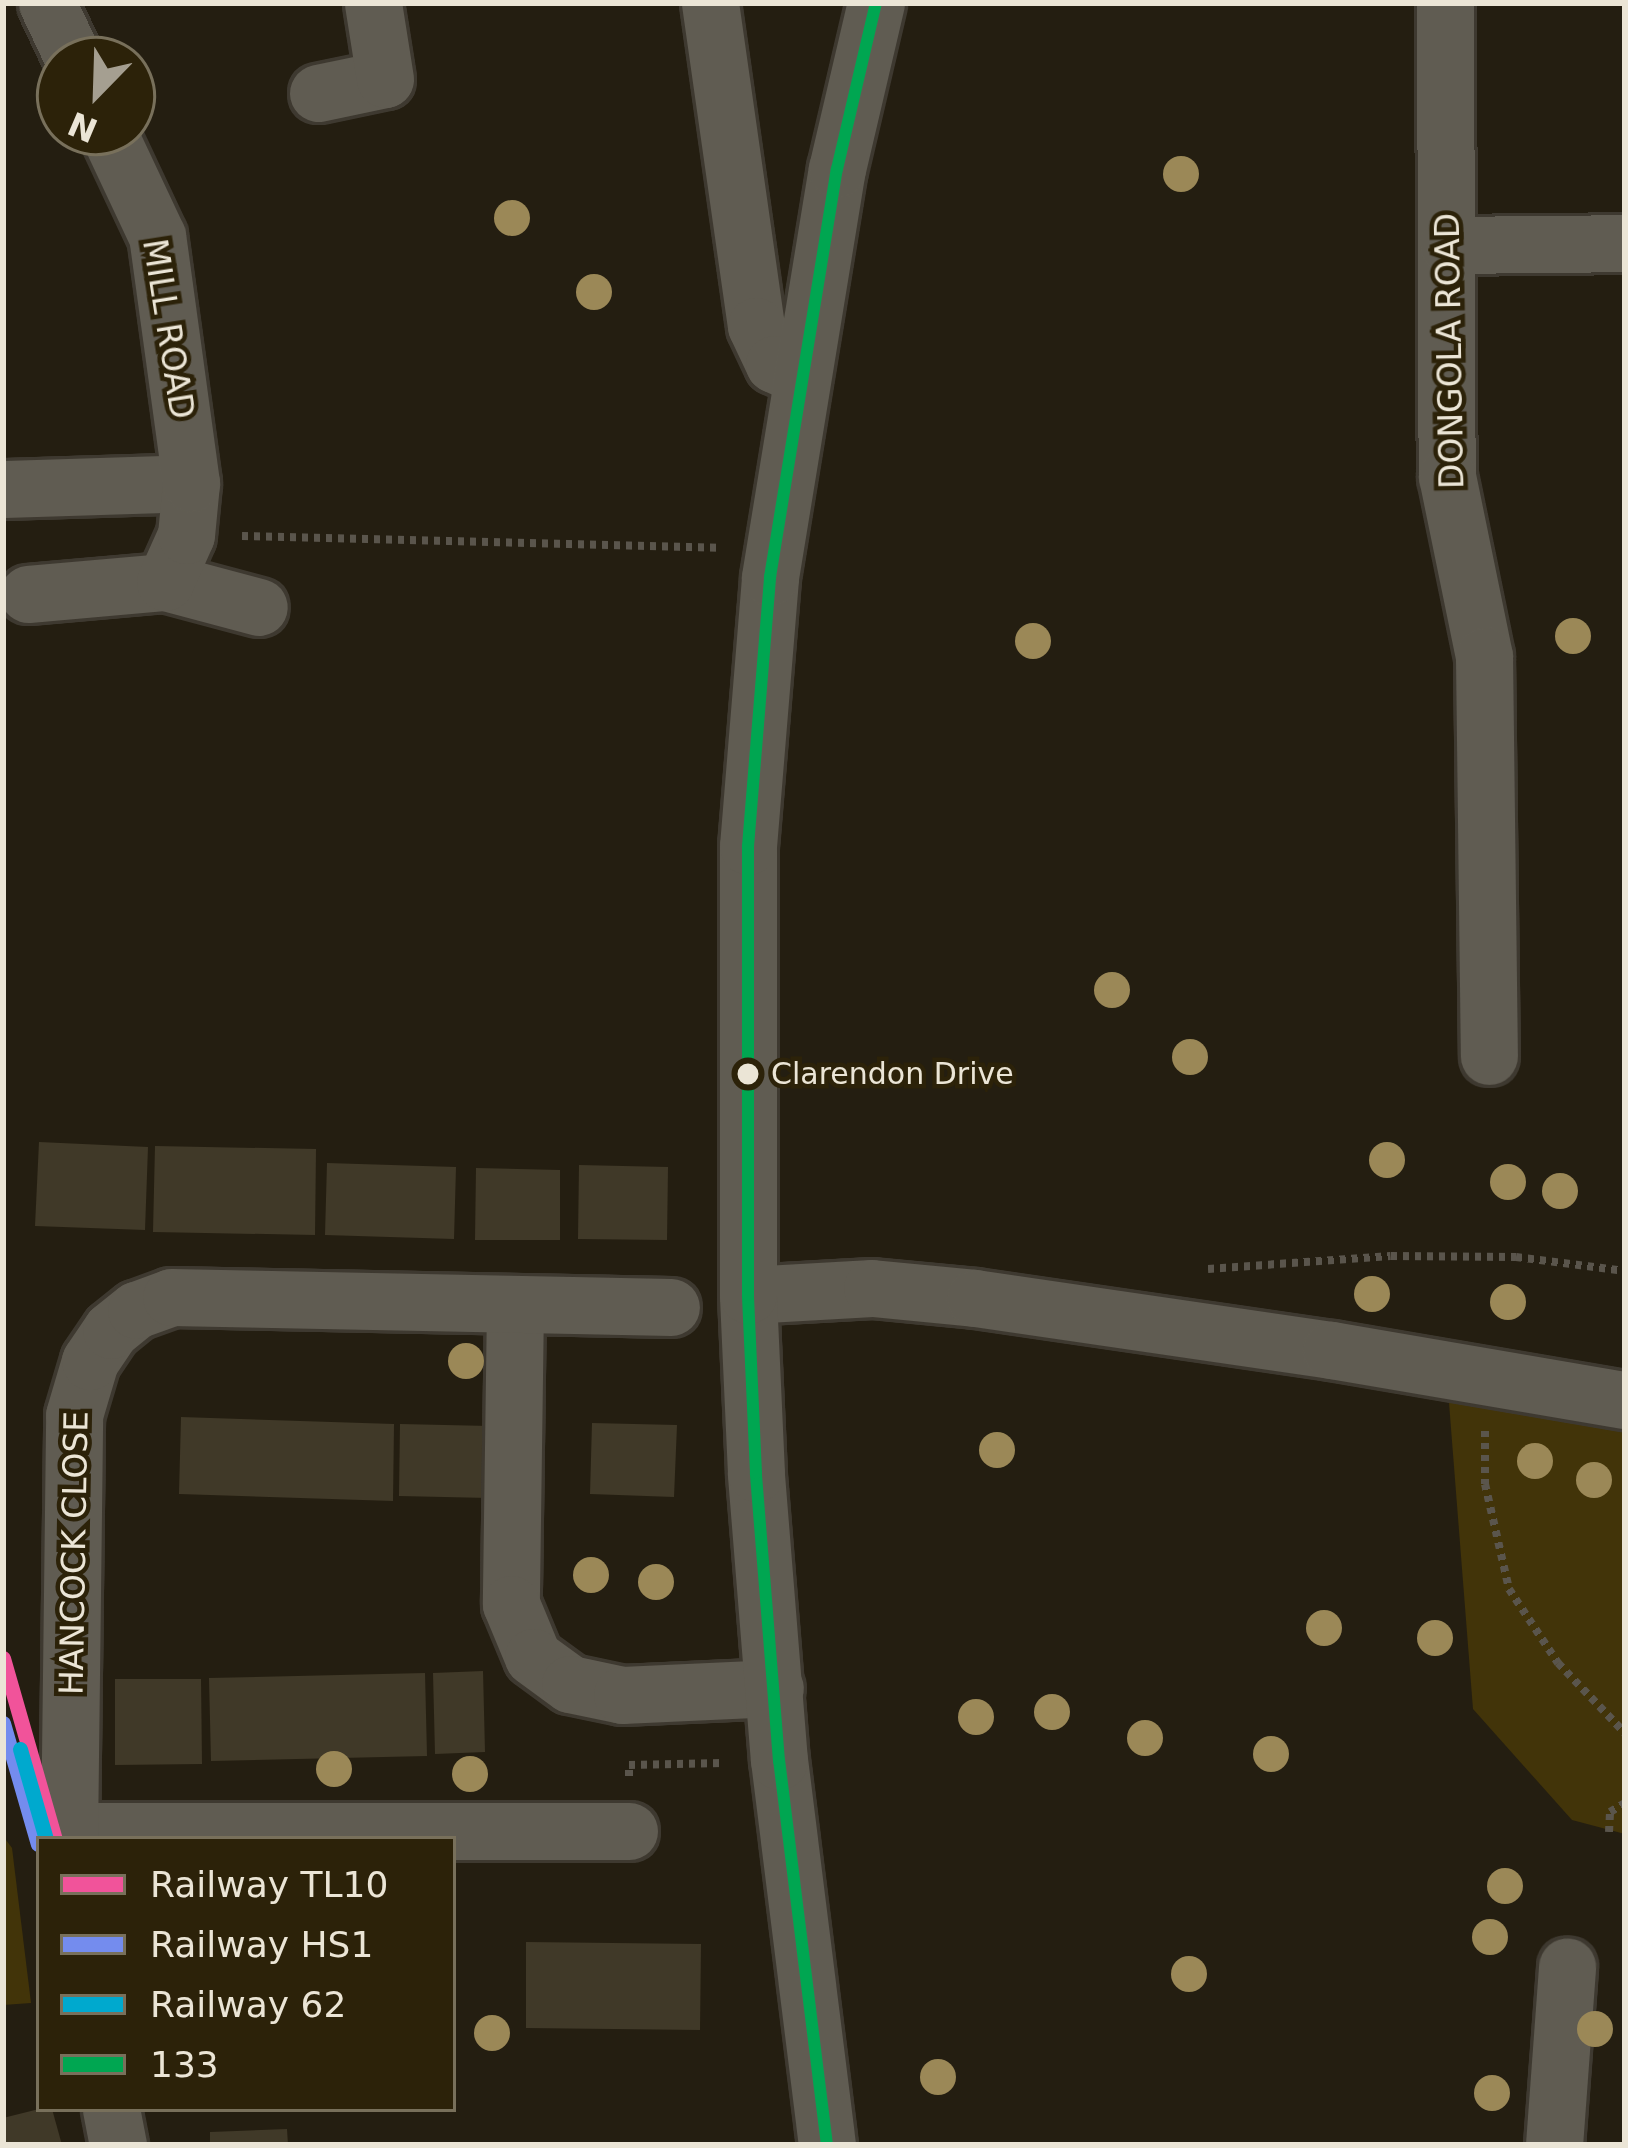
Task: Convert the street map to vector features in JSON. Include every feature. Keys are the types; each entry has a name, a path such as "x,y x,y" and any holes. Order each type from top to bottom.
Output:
{"street":[{"path":"47,3 63,36"},
{"path":"318,93 385,79 374,3"},
{"path":"710,3 756,326 773,364 801,376"},
{"path":"827,2145 778,1762 756,1473 748,1295 748,846 775,549 801,376 837,169 876,3"},
{"name":"DONGOLA ROAD","path":"1445,3 1447,476 1484,656 1489,1056"},
{"name":"MILL ROAD","path":"119,156 157,236 181,534"},
{"path":"1448,245 1625,243"},
{"path":"3,489 181,534 259,607"},
{"path":"28,594 181,534"},
{"path":"748,1295 872,1288 975,1298 1331,1349 1625,1400"},
{"name":"HANCOCK CLOSE","path":"69,1835 74,1415 90,1361 111,1330 136,1310 171,1297 671,1307"},
{"path":"515,1305 511,1604 533,1657 570,1684 608,1693 775,1688"},
{"path":"69,1835 629,1831"},
{"path":"1554,2145 1568,1966"},
{"path":"112,2112 118,2145"}],"path":[{"path":"181,534 775,549"},
{"path":"1186,1271 1391,1256 1516,1258 1625,1271"},
{"path":"1484,1425 1485,1484 1509,1589 1558,1663 1625,1733"},
{"path":"629,1831 629,1766 778,1762"},
{"path":"1609,1832 1610,1812 1625,1803"}],"shaded area":[{"path":"1448,1390 1625,1422 1625,1834 1572,1820 1473,1709"},
{"path":"3,1836 12,1848 31,2003 3,2005"}],"building":[{"path":"39,1142 148,1147 145,1230 35,1226"},
{"path":"155,1146 316,1149 315,1235 153,1232"},
{"path":"327,1163 456,1167 454,1239 325,1235"},
{"path":"579,1165 668,1167 667,1240 578,1239"},
{"path":"476,1168 560,1170 560,1240 475,1240"},
{"path":"181,1417 394,1424 393,1501 179,1494"},
{"path":"592,1423 677,1425 674,1497 590,1494"},
{"path":"400,1424 490,1426 489,1498 399,1496"},
{"path":"483,1671 485,1752 435,1754 433,1673"},
{"path":"425,1673 427,1756 211,1761 209,1678"},
{"path":"115,1679 201,1679 202,1764 115,1765"},
{"path":"526,1942 701,1944 700,2030 526,2028"},
{"path":"36,2110 53,2112 62,2145 3,2145 3,2118"},
{"path":"287,2129 288,2145 210,2145 210,2132"}],"rail line":[{"name":"TL10","path":"3,1658 54,1836"},
{"name":"HS1","path":"3,1723 36,1837"},
{"name":"62","path":"20,1749 45,1836"}],"transit line":[{"name":"133","path":"827,2145 779,1761 756,1473 748,1295 748,846 770,577 837,169 876,3"}],"place":[{"name":"Clarendon Drive","path":"748,1074"}]}
